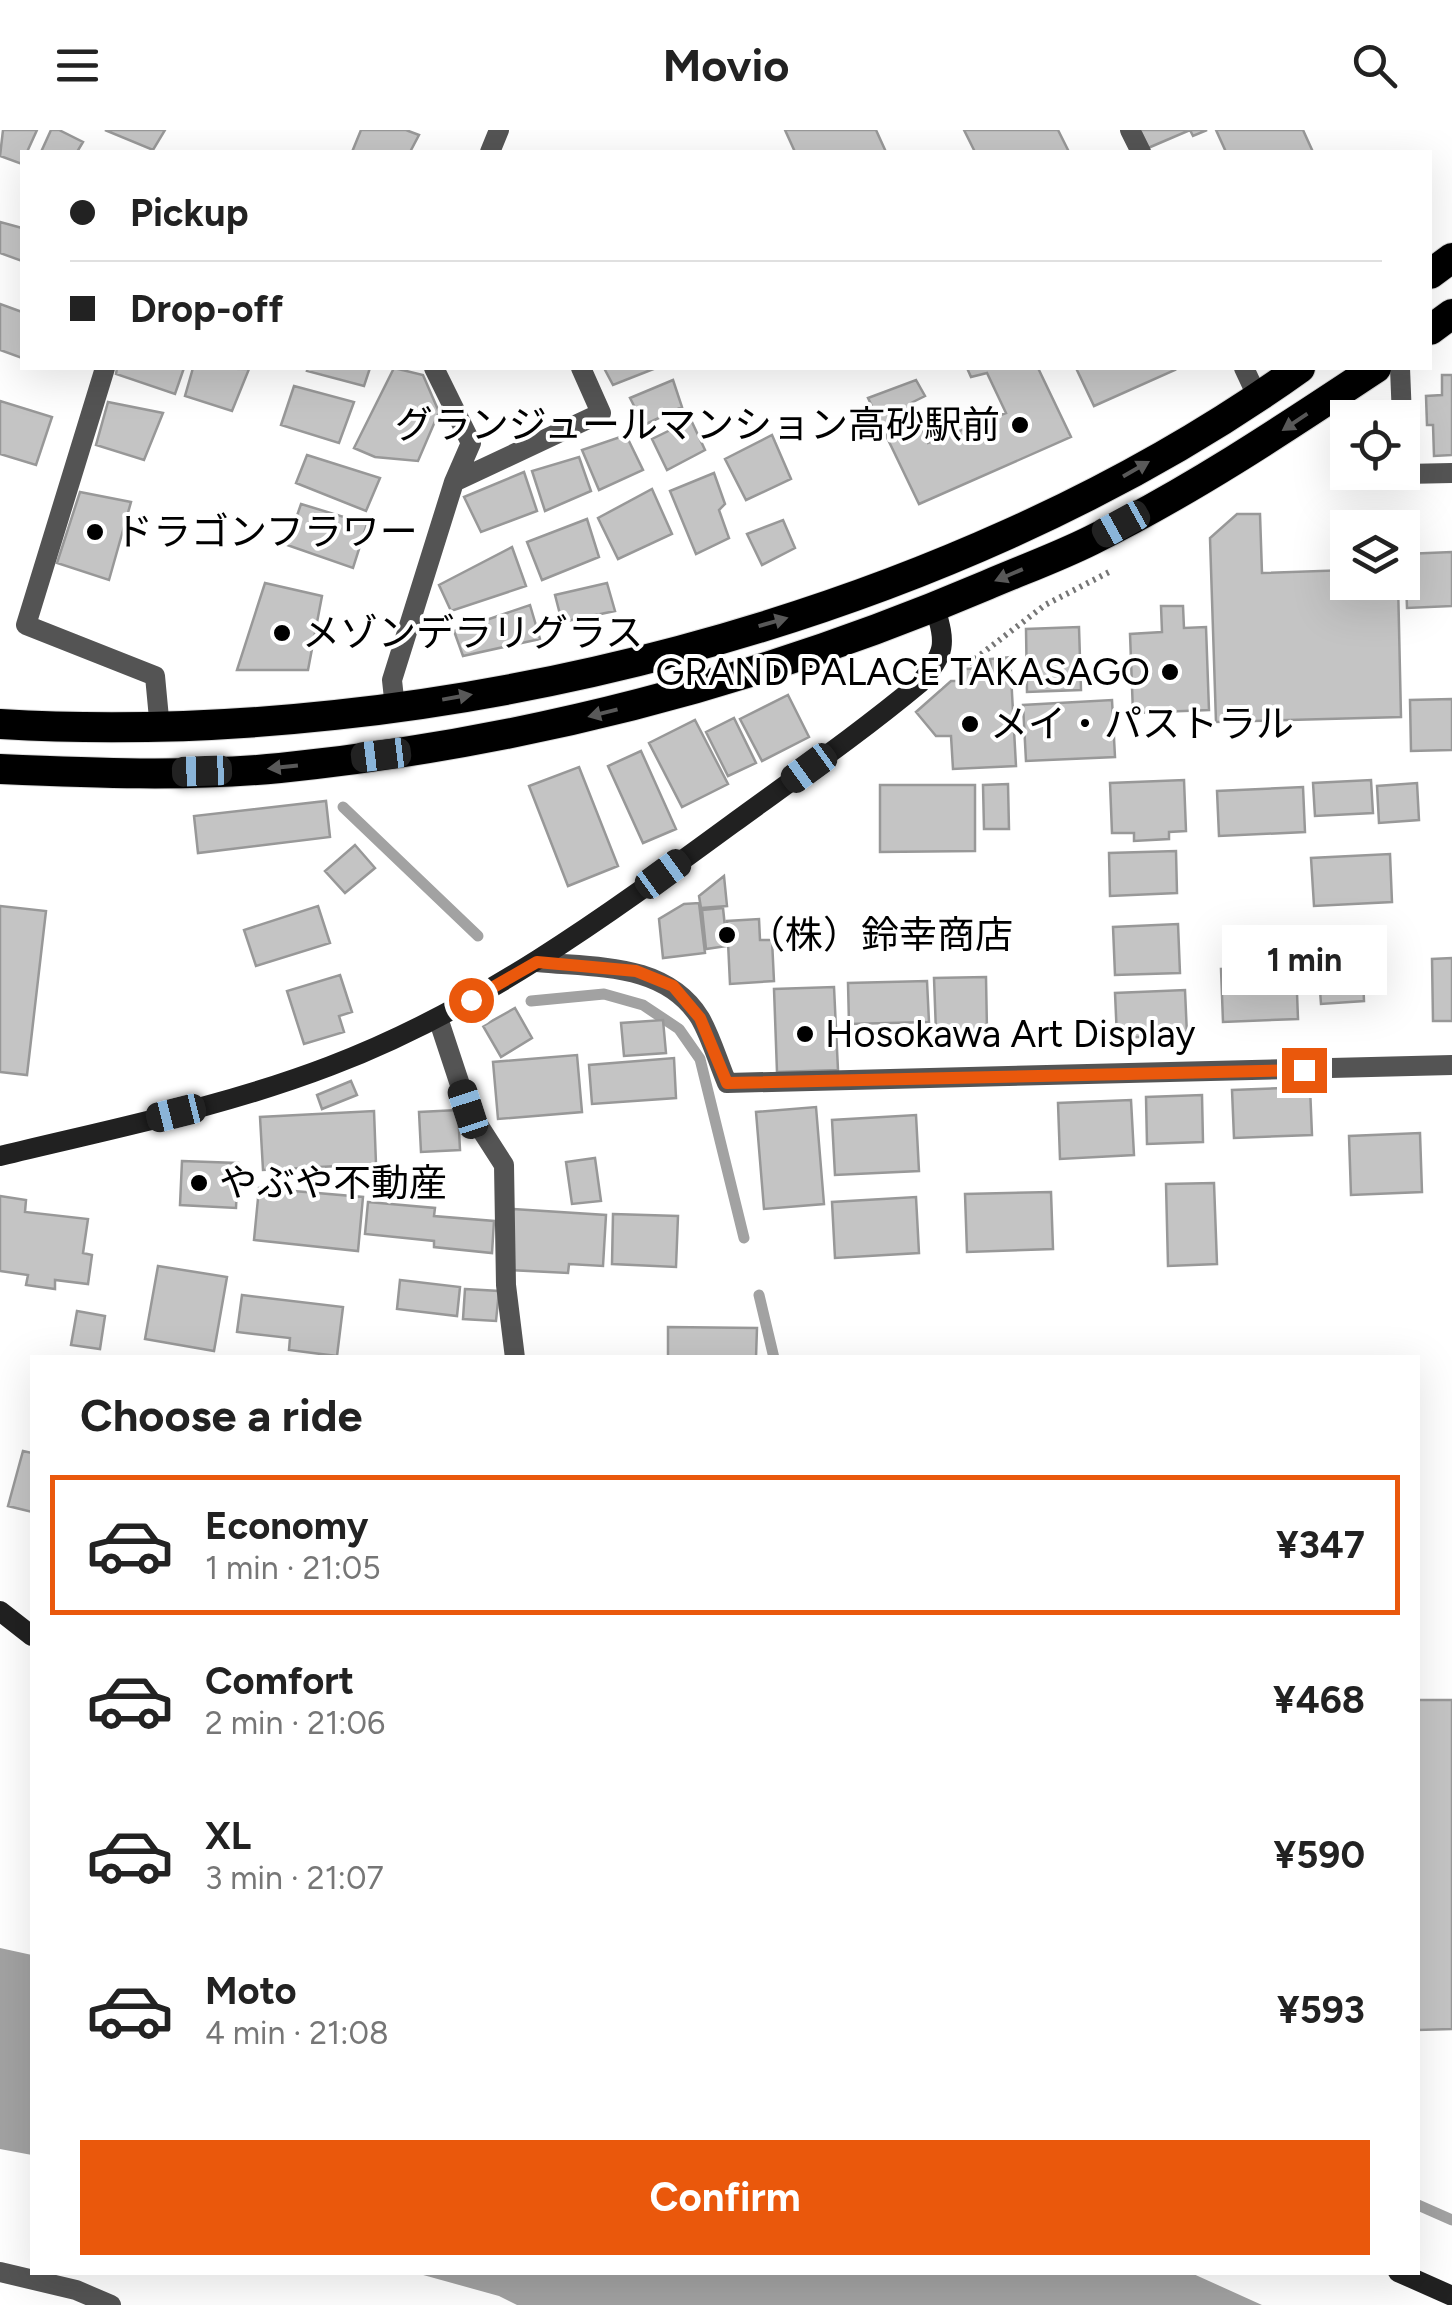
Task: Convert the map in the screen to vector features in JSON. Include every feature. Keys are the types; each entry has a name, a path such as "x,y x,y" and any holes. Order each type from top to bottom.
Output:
{"highway":[{"path":"0,724 160,729 395,708 558,679 831,605 956,559 1098,491 1258,398 1297,370"},
{"path":"0,769 164,772 277,768 416,750 560,724 694,690 816,652 935,608 1091,540 1262,444 1373,370"}],"street":[{"path":"104,370 26,625 155,676 160,729"},
{"path":"395,708 392,680 454,482 471,444 435,370"},
{"path":"454,482 601,413 582,370"},
{"path":"1245,370 1258,398"},
{"path":"1400,370 1401,400"},
{"path":"1420,474 1452,473"},
{"path":"0,1156 246,1096 333,1065 438,1018 537,962 663,874 920,683 936,664 944,640 935,608"},
{"path":"537,962 636,971 673,986 700,1018 727,1083 1452,1065"},
{"path":"438,1018 468,1109 504,1165 506,1285 515,1355"},
{"path":"0,1611 30,1634"},
{"path":"0,2272 76,2290 111,2305"},
{"path":"1405,2275 1452,2296"}],"shaded area":[{"path":"0,1948 30,1955 30,2155 0,2149"},
{"path":"423,2275 1196,2275 1262,2305 517,2305 499,2296"}],"building":[{"path":"3,130 37,130 28,150 20,150 20,163 0,156"},
{"path":"51,130 83,142 78,150 42,150"},
{"path":"105,130 165,130 153,150"},
{"path":"361,130 406,130 419,135 411,150 353,150"},
{"path":"785,130 876,130 885,150 794,150"},
{"path":"964,130 1058,130 1068,150 974,150"},
{"path":"1140,130 1190,130 1148,148"},
{"path":"1216,130 1303,130 1312,150 1225,150"},
{"path":"0,222 20,227 20,260 0,253"},
{"path":"0,304 20,311 20,357 0,350"},
{"path":"117,370 183,370 175,394 116,374"},
{"path":"192,370 249,370 232,411 185,396"},
{"path":"307,370 369,370 364,386"},
{"path":"393,370 423,375 439,412 418,461 375,457 354,448"},
{"path":"605,370 651,370 613,385"},
{"name":"グランジュールマンション高砂駅前","path":"968,370 1039,370 1071,437 919,504 868,398 916,380 925,396 911,403 928,443 1006,413 987,373 971,377"},
{"path":"1077,370 1175,370 1094,406"},
{"path":"1442,375 1452,375 1452,455 1434,456 1433,425 1427,425 1426,396 1442,395"},
{"path":"673,380 682,407 644,425 630,398"},
{"path":"294,386 354,402 339,443 281,425"},
{"path":"0,401 52,417 36,465 0,454"},
{"path":"108,402 163,413 144,460 96,445"},
{"path":"691,420 705,450 667,470 652,439"},
{"path":"626,435 643,470 599,490 582,450"},
{"path":"772,435 791,479 746,500 725,459"},
{"path":"307,455 380,478 366,511 296,483"},
{"path":"579,457 591,491 545,511 532,471"},
{"path":"524,472 537,511 481,532 464,497"},
{"path":"714,473 725,504 719,510 729,538 696,554 670,491"},
{"path":"652,489 672,534 618,559 598,518"},
{"name":"ドラゴンフラワー","path":"80,492 131,502 109,580 57,563"},
{"path":"301,504 367,524 353,568 287,545"},
{"path":"1237,514 1260,514 1262,573 1330,571 1330,600 1398,600 1401,717 1216,722 1210,538"},
{"path":"587,519 599,557 542,580 527,542"},
{"path":"783,520 795,548 762,565 747,534"},
{"path":"512,547 526,586 451,611 439,585"},
{"path":"1452,552 1452,606 1407,608 1407,600 1420,600 1420,553"},
{"name":"メゾンデラリグラス","path":"265,583 322,596 308,670 237,670"},
{"path":"607,583 615,611 562,622 555,595"},
{"path":"530,605 540,639 463,656 454,631"},
{"name":"GRAND PALACE TAKASAGO","path":"1161,606 1183,606 1184,628 1206,627 1209,710 1133,713 1130,634 1162,632"},
{"path":"1079,627 1081,690 1027,692 1026,629"},
{"name":"メイ・パストラル","path":"1010,657 1016,766 953,769 951,736 936,736 916,712 951,681 964,681 964,669 991,668 990,659"},
{"path":"788,695 809,737 762,761 740,719"},
{"path":"1452,699 1452,750 1411,751 1410,700"},
{"path":"1112,700 1115,757 1026,761 1023,705"},
{"path":"734,718 756,763 728,776 706,732"},
{"path":"695,720 728,784 682,807 649,743"},
{"path":"641,751 676,829 643,843 608,766"},
{"path":"579,767 618,866 568,886 529,786"},
{"path":"1184,780 1186,831 1169,832 1169,839 1134,841 1134,833 1112,833 1110,783"},
{"path":"1371,780 1373,813 1315,816 1313,783"},
{"path":"1417,783 1419,820 1379,823 1377,786"},
{"path":"1008,784 1009,829 984,829 983,785"},
{"path":"880,785 975,785 975,851 880,852"},
{"path":"1303,787 1305,832 1219,836 1217,791"},
{"path":"326,801 330,837 198,853 194,816"},
{"path":"355,845 375,868 345,893 325,871"},
{"path":"1176,851 1177,893 1110,896 1109,853"},
{"path":"1390,854 1392,902 1314,906 1311,858"},
{"path":"724,876 727,906 701,908 699,896"},
{"path":"699,903 705,953 663,958 659,919 684,904"},
{"path":"0,906 46,911 27,1075 0,1072"},
{"path":"318,906 330,943 256,966 244,930"},
{"path":"723,908 727,946 706,949 702,910"},
{"path":"759,919 760,940 772,940 774,981 730,984 727,921"},
{"path":"1178,924 1180,973 1115,975 1113,927"},
{"path":"1369,947 1371,977 1363,977 1364,1001 1321,1004 1317,950"},
{"path":"1452,958 1452,1021 1433,1021 1432,959"},
{"path":"1296,967 1298,1019 1223,1022 1221,969"},
{"path":"340,975 352,1012 339,1016 344,1032 304,1044 287,991"},
{"path":"986,977 987,1031 936,1032 934,978"},
{"path":"927,981 929,1022 849,1024 848,983"},
{"path":"834,987 838,1070 777,1072 774,989"},
{"path":"1185,990 1187,1035 1117,1038 1115,993"},
{"path":"515,1008 532,1038 501,1057 483,1026"},
{"path":"663,1020 666,1053 624,1056 621,1023"},
{"path":"577,1055 582,1112 498,1119 493,1062"},
{"path":"674,1058 676,1098 592,1104 589,1065"},
{"path":"351,1081 357,1095 322,1109 317,1095"},
{"path":"1310,1087 1312,1135 1234,1138 1232,1090"},
{"path":"1202,1095 1203,1142 1147,1144 1146,1097"},
{"path":"1131,1100 1134,1155 1060,1159 1058,1103"},
{"path":"816,1107 824,1204 764,1209 756,1112"},
{"path":"458,1110 460,1150 421,1152 419,1112"},
{"path":"374,1111 376,1164 263,1170 260,1117"},
{"path":"916,1115 919,1171 835,1175 832,1120"},
{"path":"1420,1133 1422,1192 1351,1195 1349,1136"},
{"path":"595,1158 601,1201 572,1204 566,1162"},
{"path":"182,1161 238,1163 236,1208 180,1205"},
{"path":"1214,1183 1217,1264 1168,1266 1166,1184"},
{"path":"259,1188 363,1197 358,1251 254,1240"},
{"path":"1051,1192 1053,1249 967,1252 965,1194"},
{"path":"0,1196 26,1200 25,1212 88,1219 83,1253 92,1255 88,1284 55,1280 55,1289 26,1285 28,1275 0,1271"},
{"path":"916,1197 919,1253 835,1258 832,1202"},
{"path":"368,1202 435,1208 434,1216 494,1221 492,1253 434,1247 434,1241 365,1234"},
{"path":"513,1209 606,1215 603,1266 569,1264 568,1273 509,1270"},
{"path":"613,1214 678,1216 676,1267 612,1264"},
{"path":"158,1266 227,1277 214,1351 145,1339"},
{"path":"400,1280 460,1287 457,1316 397,1309"},
{"path":"465,1289 499,1291 496,1321 463,1319"},
{"path":"242,1295 343,1307 337,1355 289,1350 290,1338 237,1332"},
{"path":"77,1311 105,1316 100,1349 71,1345"},
{"path":"668,1327 757,1328 756,1355 668,1355"},
{"path":"23,1451 30,1453 30,1512 8,1506"},
{"path":"1420,1700 1452,1700 1452,2029 1420,2030"}],"waterway":[{"path":"343,807 478,936"},
{"path":"531,1001 604,994 643,1005 679,1029 700,1059 744,1238"},
{"path":"759,1295 773,1355"},
{"path":"1420,2206 1452,2220"}],"place":[{"name":"グランジュールマンション高砂駅前","path":"1020,425"},
{"name":"ドラゴンフラワー","path":"95,532"},
{"name":"メゾンデラリグラス","path":"282,633"},
{"name":"GRAND PALACE TAKASAGO","path":"1170,672"},
{"name":"メイ・パストラル","path":"970,724"},
{"name":"（株）鈴幸商店","path":"727,935"},
{"name":"Hosokawa Art Display","path":"805,1034"},
{"name":"やぶや不動産","path":"199,1183"}],"route":[{"path":"471,1000 537,962 636,971 673,986 700,1018 727,1083 1304,1070"}]}
